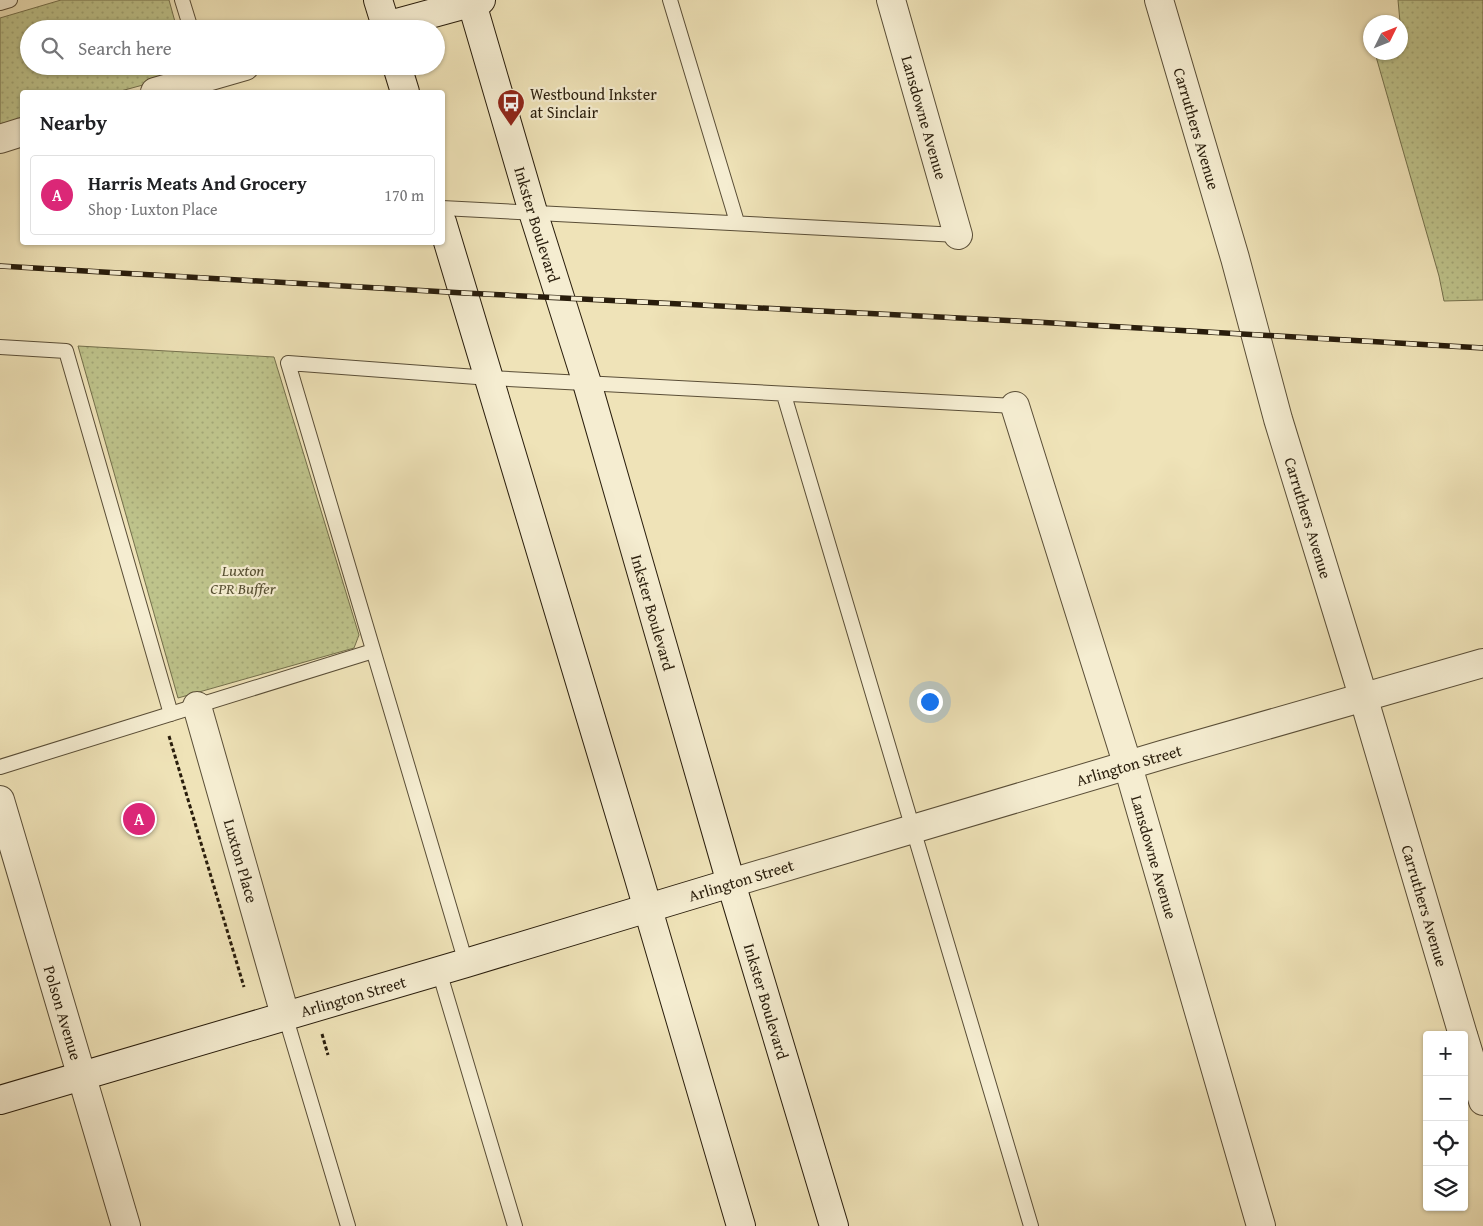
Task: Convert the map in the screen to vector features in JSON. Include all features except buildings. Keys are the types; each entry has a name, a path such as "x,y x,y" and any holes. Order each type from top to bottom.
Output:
{"street":[{"path":"378,0 382,20"},
{"name":"Lansdowne Avenue","path":"891,0 958,235"},
{"name":"Carruthers Avenue","path":"1159,0 1235,258 1278,419 1463,1031"},
{"path":"410,20 474,1"},
{"name":"Inkster Boulevard","path":"474,1 533,212 587,382 731,883 834,1226"},
{"path":"163,90 218,75"},
{"path":"400,75 404,90"},
{"path":"0,139 20,133"},
{"path":"445,232 741,1226"},
{"name":"Lansdowne Avenue","path":"1015,406 1128,766 1262,1226"},
{"name":"Arlington Street","path":"0,1100 466,964 731,883 1363,696 1483,663"},
{"name":"Luxton Place","path":"177,712 285,1016"},
{"name":"Polson Avenue","path":"0,800 126,1226"},
{"name":"Carruthers Avenue","path":"1468,1050 1483,1101"}],"lane":[{"path":"0,3 10,0"},
{"path":"182,0 188,20"},
{"path":"670,0 737,222"},
{"path":"445,208 958,235"},
{"path":"0,347 66,351 177,712"},
{"path":"466,964 288,363 490,378 1015,406"},
{"path":"784,395 1031,1226"},
{"path":"0,767 373,652"},
{"path":"439,971 515,1226"},
{"path":"285,1016 348,1226"}],"path":[{"path":"177,712 245,992 257,1024"}],"green space":[{"path":"61,0 169,0 175,20 20,20 20,75 180,75 124,90 20,90 20,120 0,125 0,18"},
{"path":"1398,0 1483,0 1483,300 1444,301 1439,276 1377,60 1408,60 1408,15 1399,15"},
{"name":"Luxton CPR Buffer","path":"78,346 274,357 359,635 354,648 178,698"}],"railway":[{"path":"0,266 1483,348"}],"place":[{"name":"Westbound Inkster at Sinclair","path":"511,127"},
{"name":"Harris Meats And Grocery","path":"139,819"}]}
